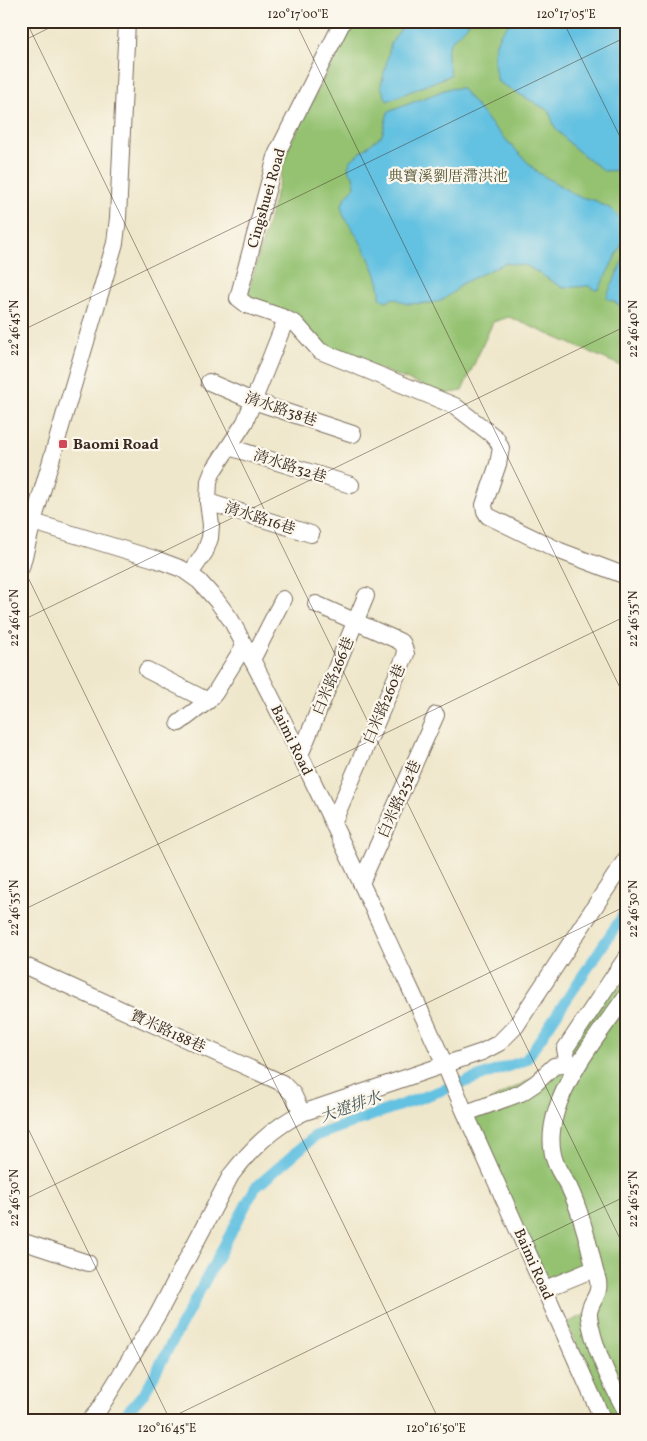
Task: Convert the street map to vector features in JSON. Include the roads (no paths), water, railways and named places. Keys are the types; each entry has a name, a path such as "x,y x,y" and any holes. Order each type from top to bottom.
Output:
{"street":[{"path":"21,568 115,243 118,218 127,21"},
{"name":"Cingshuei Road","path":"286,319 247,305 238,298 277,153 343,21"},
{"path":"190,574 205,552 210,538 212,525 208,502 209,481 213,471 245,422 286,319 296,324 320,351 454,406 496,438 501,448 498,464 484,505 488,516 560,550 626,576"},
{"name":"清水路38巷","path":"209,382 253,401 353,434"},
{"name":"清水路32巷","path":"229,447 351,485"},
{"name":"清水路16巷","path":"208,502 311,534"},
{"name":"Baimi Road","path":"33,522 182,569 199,581 217,601 230,620 300,755 361,883 446,1066 603,1420"},
{"name":"白米路266巷","path":"300,755 366,596"},
{"path":"179,723 215,693 248,653 283,599"},
{"name":"白米路260巷","path":"316,604 403,644 406,654 333,823"},
{"path":"147,670 208,700"},
{"name":"白米路252巷","path":"361,883 436,715"},
{"path":"90,1420 98,1411 158,1314 231,1175 247,1154 264,1137 302,1113 446,1066 500,1043 507,1037 626,859"},
{"path":"571,1067 565,1049 626,958"},
{"name":"寶米路188巷","path":"21,964 282,1083 293,1094 302,1113"},
{"path":"626,996 571,1067 554,1119 552,1143 556,1163 578,1210 598,1280 599,1292 591,1306 589,1315 600,1358 626,1411"},
{"path":"465,1110 521,1093 536,1083 554,1066 571,1067"},
{"path":"21,1240 88,1263"},
{"path":"545,1289 594,1269"}],"water":[{"path":"408,21 470,21 448,47 447,57 451,75 387,101 381,86 391,43"},
{"path":"512,21 626,21 626,170 604,171 573,147 555,128 549,111 498,82 494,65 494,49 500,35"},
{"path":"461,88 493,126 537,172 577,196 597,201 599,204 612,210 626,222 626,236 599,289 595,290 589,286 563,288 527,266 505,263 461,284 441,301 407,304 394,298 386,301 380,298 380,291 372,265 342,211 344,200 355,187 353,176 348,167 351,160 382,135 388,112 447,89"},
{"path":"626,253 626,312 615,302 606,298"}],"waterway":[{"name":"大遼排水","path":"120,1420 145,1392 255,1188 315,1136 526,1060 626,911"}],"place":[{"name":"Baomi Road","path":"63,444"}],"park label":[{"name":"典寶溪劉厝滯洪池","path":"448,176"}]}
